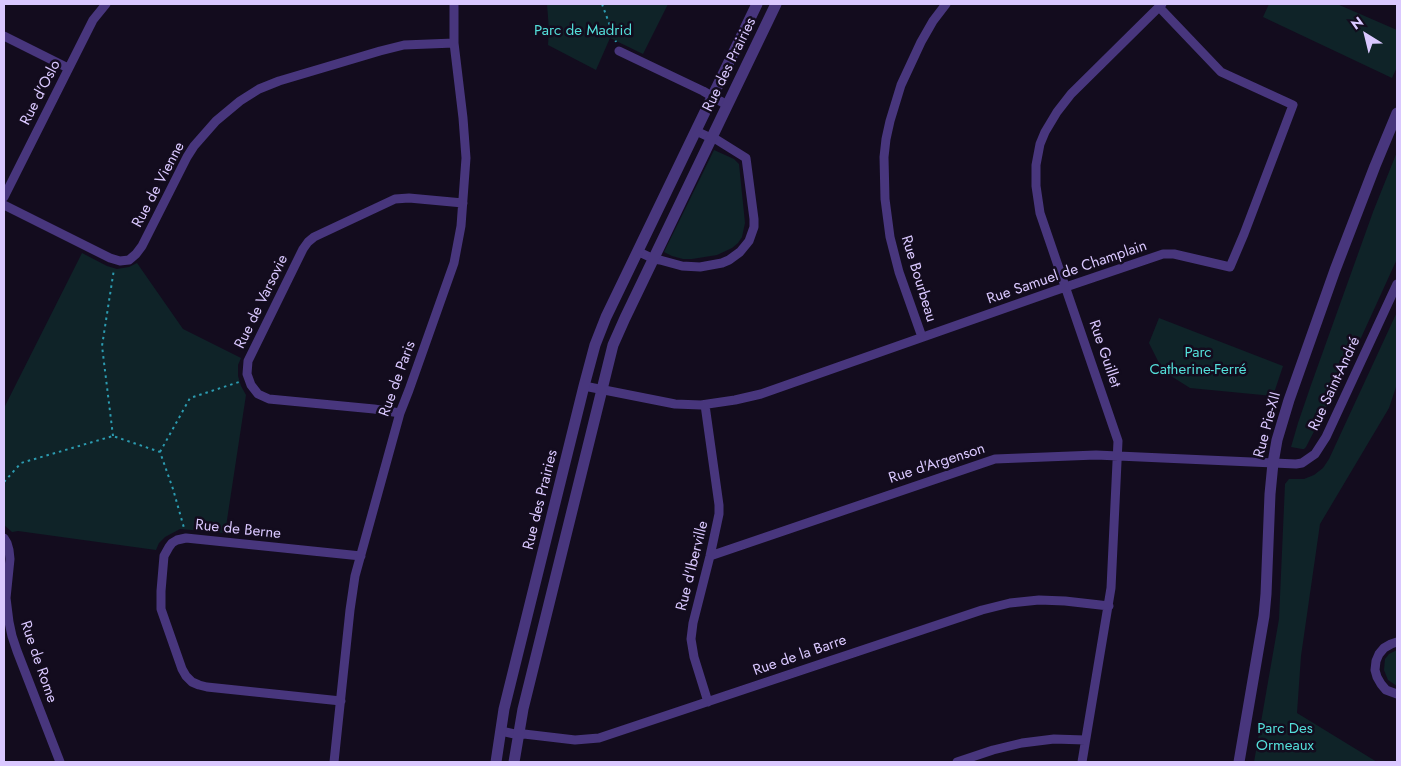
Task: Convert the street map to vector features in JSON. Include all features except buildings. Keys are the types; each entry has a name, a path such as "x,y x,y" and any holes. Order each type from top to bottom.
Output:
{"street":[{"name":"Rue d'Oslo","path":"4,197 93,20 106,4"},
{"name":"Rue de Paris","path":"334,762 355,576 400,413 454,263 461,226 466,158 454,43 454,4"},
{"name":"Rue des Prairies","path":"496,762 504,709 584,386 600,332 757,4"},
{"name":"Rue des Prairies","path":"514,762 523,710 613,345 776,4"},
{"name":"Rue Bourbeau","path":"922,337 899,272 890,237 884,157 890,121 901,85 921,42 933,21 946,4"},
{"name":"Rue Samuel de Champlain","path":"584,386 676,404 705,405 735,400 761,394 1066,287 1168,254 1230,267 1293,105 1221,72 1160,5"},
{"name":"Rue Guillet","path":"1082,762 1111,588 1118,455 1117,436 1040,213 1037,197 1036,165 1040,144 1051,122 1071,94 1160,5"},
{"path":"4,36 68,68"},
{"name":"Rue de Vienne","path":"115,260 129,260 140,250 191,151 216,121 240,100 274,83 397,46 454,43"},
{"path":"619,51 704,91 727,105"},
{"name":"Rue Pie-XII","path":"1239,762 1264,616 1270,494 1277,440 1329,288 1397,113"},
{"path":"638,252 654,259 691,267 714,265 735,257 749,241 754,227 754,219 746,158 718,141 696,131"},
{"name":"Rue de Varsovie","path":"248,380 247,367 252,352 304,249 314,237 395,199 409,198 463,203"},
{"path":"4,205 115,260"},
{"name":"Rue Saint-André","path":"1273,463 1302,463 1311,458 1319,449 1397,284"},
{"path":"248,380 258,394 269,399 374,408 400,413"},
{"name":"Rue d'Iberville","path":"705,405 719,505 718,524 693,622 691,639 694,657 708,702"},
{"name":"Rue d'Argenson","path":"710,556 995,459 1118,455 1273,463"},
{"name":"Rue de Rome","path":"4,538 7,543 10,559 6,598 12,636 60,762"},
{"name":"Rue de Berne","path":"341,701 207,687 192,682 186,676 163,618 160,600 164,556 169,547 177,540 186,538 360,556"},
{"name":"Rue de la Barre","path":"501,732 576,740 592,739 606,736 996,606 1039,600 1075,601 1108,606"},
{"path":"1397,642 1384,648 1379,654 1375,670 1377,677 1386,690 1397,694"},
{"path":"957,762 999,748 1022,743 1054,739 1085,740"}],"path":[{"path":"602,4 619,51"},
{"path":"113,436 102,346 115,260"},
{"path":"186,538 173,489 160,452 190,398 248,380"},
{"path":"4,482 21,463 113,436 160,452"}],"green space":[{"name":"Parc de Madrid","path":"547,4 668,4 643,54 610,38 596,70 548,45"},
{"path":"1269,4 1337,4 1397,30 1397,67 1392,78 1263,17"},
{"path":"714,150 734,159 739,164 745,223 742,237 732,248 717,255 692,259 672,256 664,252"},
{"path":"1397,152 1397,259 1355,351 1306,447 1302,449 1291,447 1311,385 1373,212"},
{"path":"82,253 117,269 129,267 137,263 183,329 241,358 238,365 238,376 246,395 225,533 180,529 165,537 159,543 156,550 18,531 12,532 4,525 4,408"},
{"name":"Parc Des Ormeaux","path":"1397,312 1397,384 1389,408 1320,524 1301,656 1297,713 1377,762 1254,762 1279,619 1285,484 1289,479 1304,479 1314,475 1323,468 1329,459"},
{"name":"Parc Catherine-Ferré","path":"1159,318 1283,366 1273,396 1190,388 1163,371 1149,343"},
{"path":"1397,650 1397,686 1388,680 1384,670 1385,659 1389,654"}]}
